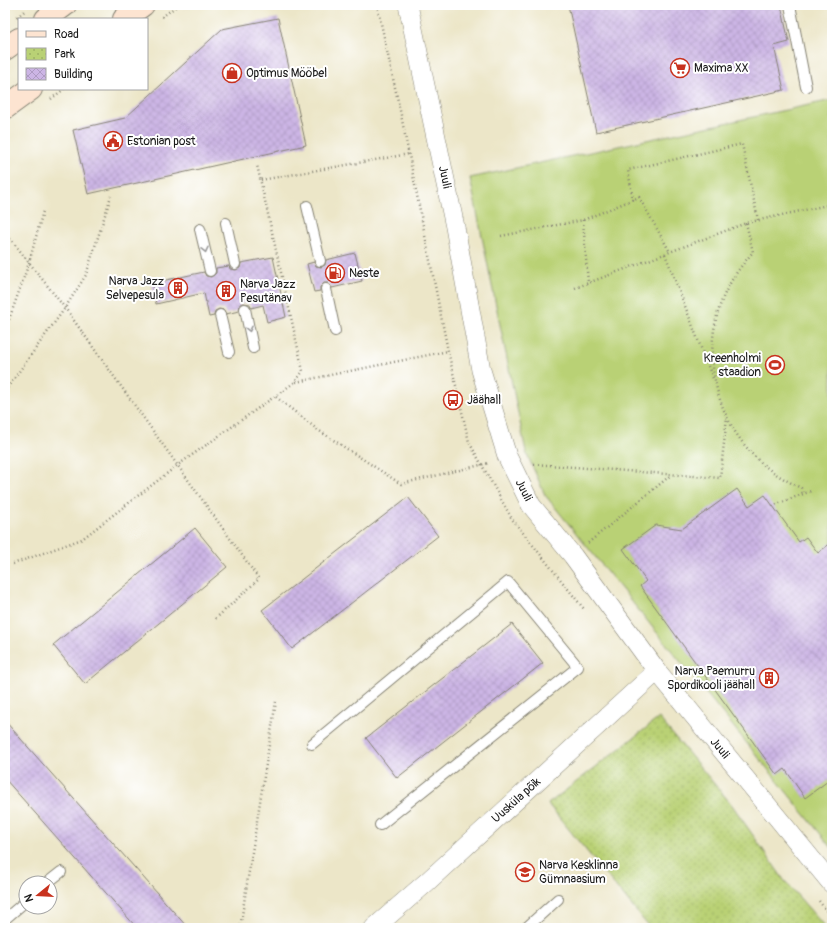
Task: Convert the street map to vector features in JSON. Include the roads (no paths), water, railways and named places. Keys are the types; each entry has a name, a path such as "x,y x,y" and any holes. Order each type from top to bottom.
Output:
{"main road":[{"path":"36,14 65,5"},
{"path":"125,18 143,5"},
{"path":"5,49 18,40"},
{"path":"5,108 30,90"}],"street":[{"name":"Juuli","path":"408,5 455,226 480,370 506,456 531,505 572,556 657,671 832,884"},
{"name":"Uusküla põik","path":"374,928 428,881 657,671"}],"lane":[{"path":"790,5 806,87"},
{"path":"307,206 320,261"},
{"path":"226,223 235,264"},
{"path":"200,228 210,271"},
{"path":"326,289 335,332"},
{"path":"245,309 253,348"},
{"path":"220,315 229,352"},
{"path":"312,744 508,582 578,667 380,826"},
{"path":"57,875 61,872"},
{"path":"526,928 558,899"},
{"path":"5,919 18,908"}],"place":[{"name":"Maxima XX","path":"680,68"},
{"name":"Optimus Mööbel","path":"232,73"},
{"name":"Estonian post","path":"113,141"},
{"name":"Neste","path":"335,273"},
{"name":"Narva Jazz Selvepesula","path":"178,288"},
{"name":"Narva Jazz Pesutänav","path":"226,291"},
{"name":"Kreenholmi staadion","path":"775,365"},
{"name":"Jäähall","path":"453,400"},
{"name":"Narva Paemurru Spordikooli jäähall","path":"769,678"},
{"name":"Narva Kesklinna Gümnaasium","path":"525,872"}]}
